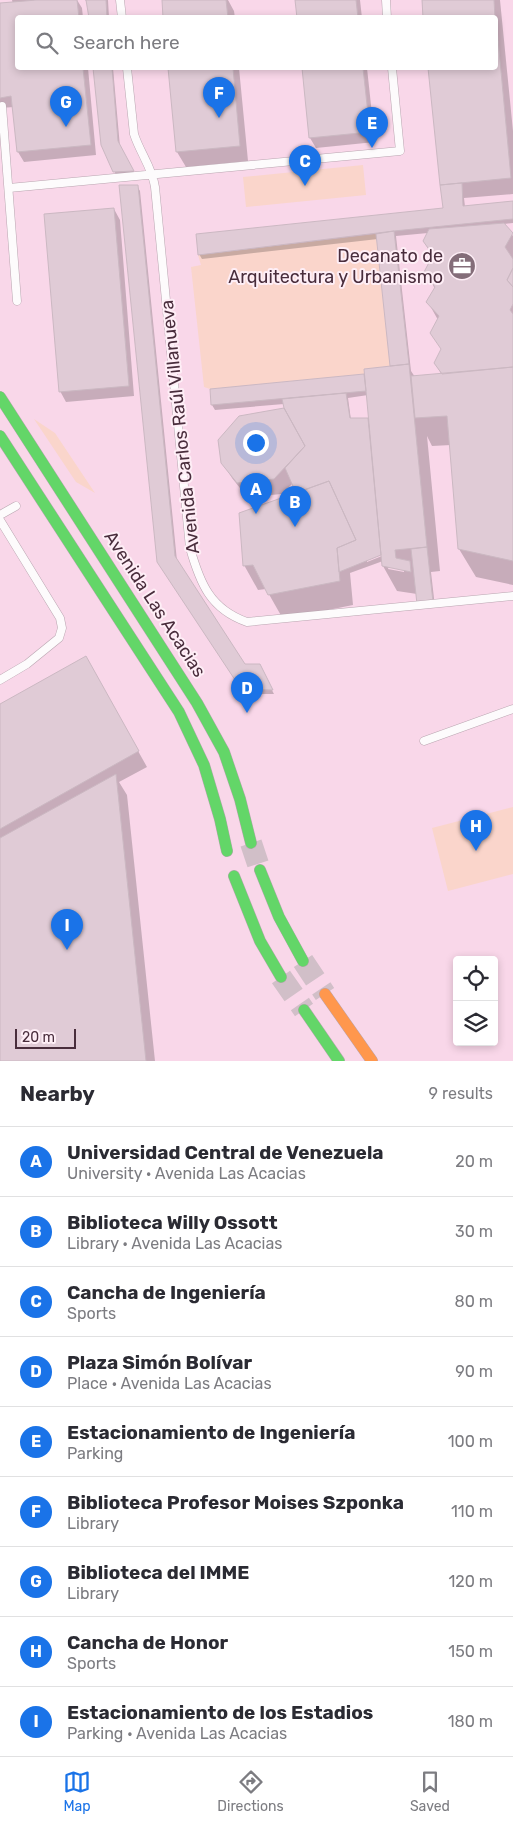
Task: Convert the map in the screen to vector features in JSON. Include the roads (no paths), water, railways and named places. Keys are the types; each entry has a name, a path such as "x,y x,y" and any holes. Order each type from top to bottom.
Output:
{"main road":[{"name":"Avenida Las Acacias","path":"0,397 197,703 224,752 240,799 251,843"},
{"path":"0,436 179,712 204,765 220,819 227,851"},
{"path":"260,870 268,893 290,941 303,960"},
{"path":"234,876 248,914 270,961 281,977"},
{"path":"326,994 372,1061"},
{"path":"304,1010 339,1061"}],"lane":[{"path":"120,0 122,15"},
{"path":"386,0 387,15"},
{"name":"Avenida Carlos Raúl Villanueva","path":"127,70 134,134 137,144 154,175 190,548 197,571 219,608 233,617 247,622 513,596"},
{"path":"9,188 400,151 392,70"},
{"path":"2,106 16,301"},
{"path":"0,515 16,506"},
{"path":"0,520 60,618 62,628 59,638 27,664 0,680"},
{"path":"424,741 513,708"}],"tunnel":[{"path":"251,843 260,870"},
{"path":"303,961 325,994"},
{"path":"281,977 304,1010"}],"place":[{"name":"Biblioteca Profesor Moises Szponka","path":"219,118"},
{"name":"Biblioteca del IMME","path":"66,127"},
{"name":"Estacionamiento de Ingeniería","path":"372,148"},
{"name":"Cancha de Ingeniería","path":"305,186"},
{"name":"Decanato de Arquitectura y Urbanismo","path":"462,266"},
{"name":"Universidad Central de Venezuela","path":"256,514"},
{"name":"Biblioteca Willy Ossott","path":"295,527"},
{"name":"Plaza Simón Bolívar","path":"247,713"},
{"name":"Cancha de Honor","path":"476,851"},
{"name":"Estacionamiento de los Estadios","path":"67,950"}]}
